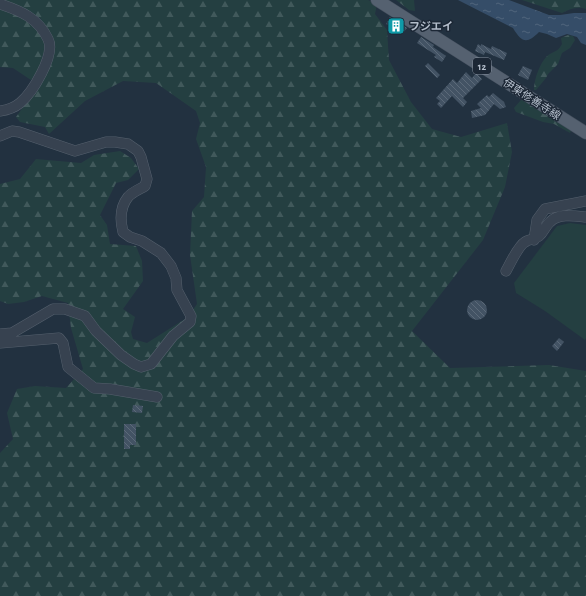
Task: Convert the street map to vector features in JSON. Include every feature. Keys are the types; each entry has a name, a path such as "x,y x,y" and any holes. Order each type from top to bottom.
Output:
{"main road":[{"name":"伊東修善寺線","path":"377,0 586,134"}],"street":[{"path":"0,4 33,18 49,40 50,51 43,70 30,94 19,104 0,111"},
{"path":"0,136 12,131 19,132 75,152 106,142 128,144 138,151 141,156 147,179 145,186 128,197 121,212 123,232 130,237 142,241 161,253 171,266 176,278 177,290 192,316 190,322 173,336 151,364 141,367 121,355 96,331 85,316 65,309 53,309 12,333 0,334"},
{"path":"534,240 537,220 545,209 586,202"},
{"path":"506,271 524,242 534,240 544,231 551,220 573,216 586,217"},
{"path":"0,343 59,338 63,343 68,367 94,388 110,389 157,397"}],"green space":[{"path":"0,0 368,0 377,4 375,14 387,30 389,60 411,102 432,129 461,137 507,123 512,152 505,187 483,240 412,331 450,368 549,365 586,371 586,596 0,596 0,453 13,439 7,413 17,389 35,386 66,388 83,369 71,328 68,303 42,296 24,302 8,304 0,301 0,184 20,179 36,159 81,163 94,155 120,151 131,158 139,169 128,180 116,183 100,215 107,225 110,244 136,246 142,261 143,281 123,309 135,317 131,332 133,339 147,343 188,317 197,304 190,255 192,211 204,197 206,167 196,139 200,123 196,111 156,83 123,81 85,101 49,134 45,127 20,122 16,117 36,89 52,52 52,35 40,18 14,4"},
{"path":"396,0 414,0 415,11 409,10"},
{"path":"522,0 586,0 586,9 574,8 562,13"},
{"path":"0,8 28,19 44,39 45,48 39,69 35,78 31,80 13,68 0,67"},
{"path":"568,35 573,36 575,40 570,48 562,53 558,64 536,90 534,90 537,75 544,60 559,48 562,44 561,38"},
{"path":"521,100 527,101 561,123 571,131 570,133 554,124 543,122 516,112 514,108"},
{"path":"570,223 586,225 585,340 545,311 516,293 514,283 557,226"}],"water":[{"path":"458,0 509,0 549,15 586,13 586,45 581,43 577,37 567,34 556,38 539,32 531,39 522,39 513,28"}],"building":[{"name":"フジエイ","path":"390,17 407,28 403,33 386,24"},
{"path":"421,37 434,45 433,47 446,56 442,62 434,57 436,55 417,43"},
{"path":"478,44 491,49 492,46 507,53 504,60 485,52 484,55 475,51"},
{"path":"428,63 440,75 437,78 425,66"},
{"path":"523,66 532,70 528,80 518,75"},
{"path":"466,72 472,78 476,73 482,79 463,98 467,102 463,107 452,96 441,108 437,104 440,101 436,98 453,79 457,83"},
{"path":"493,93 504,102 506,107 500,109 494,104 485,115 472,118 471,111 481,108 477,104 487,95 489,97"},
{"path":"477,300 484,303 487,310 484,317 477,320 470,317 467,310 470,303"},
{"path":"559,338 564,342 557,351 552,346"},
{"path":"133,405 143,406 142,413 132,412"},
{"path":"124,424 136,424 136,445 130,445 130,449 124,449"}],"place":[{"name":"フジエイ","path":"396,26"}]}
